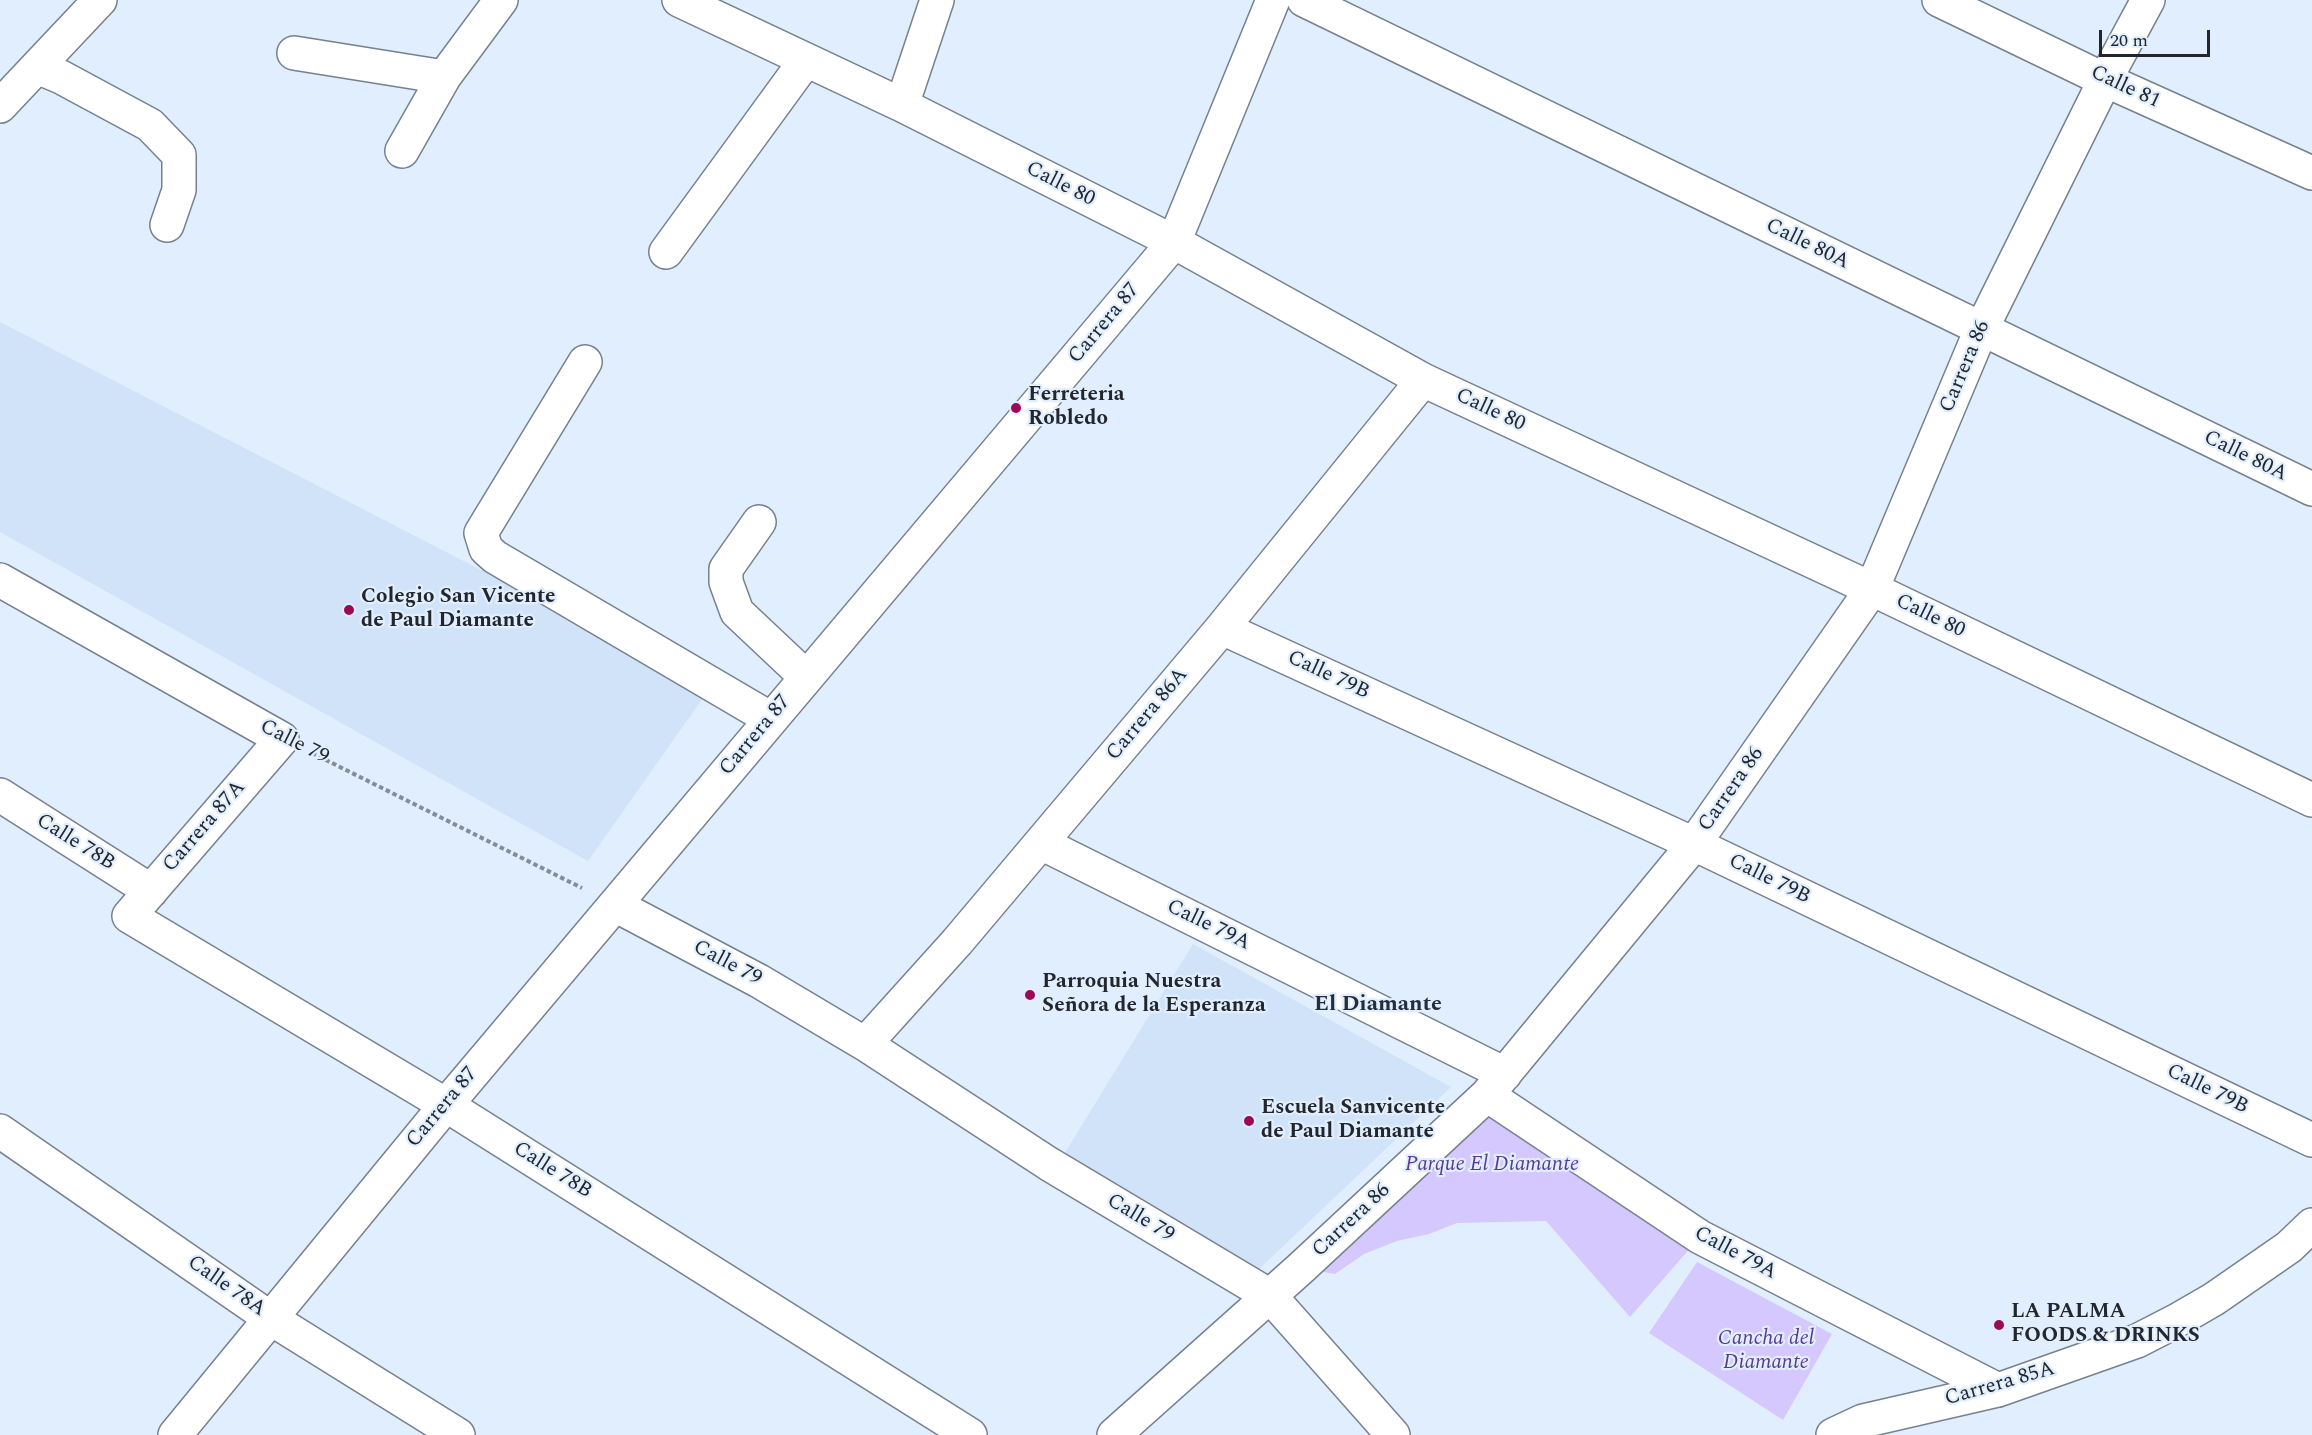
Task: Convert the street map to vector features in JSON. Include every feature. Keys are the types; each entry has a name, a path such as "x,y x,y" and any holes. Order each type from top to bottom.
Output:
{"street":[{"path":"0,106 100,0"},
{"path":"402,151 444,77 501,0"},
{"name":"Calle 80","path":"679,0 902,105 1174,242 1423,380 1872,590 2312,800"},
{"path":"902,105 937,0"},
{"name":"Carrera 87","path":"175,1435 446,1105 1174,242 1273,0"},
{"name":"Calle 80A","path":"1304,0 2312,489"},
{"name":"Calle 81","path":"1939,0 2105,80 2312,173"},
{"name":"Carrera 86","path":"1114,1435 1270,1296 1496,1084 1694,844 1872,590 1982,330 2105,80 2148,0"},
{"path":"294,53 444,77"},
{"path":"666,252 806,60"},
{"path":"37,67 61,76 150,125 179,155 179,190 167,225"},
{"path":"585,362 481,534 486,549 495,557 771,719"},
{"name":"Carrera 86A","path":"865,1044 957,942 1222,628 1423,380"},
{"path":"759,522 726,569 726,582 737,612 806,677"},
{"name":"Calle 79","path":"0,580 282,739"},
{"name":"Calle 79B","path":"1222,628 1694,844 2312,1140"},
{"name":"Carrera 87A","path":"129,916 282,739"},
{"name":"Calle 78B","path":"0,795 151,891"},
{"name":"Calle 79A","path":"1041,843 1496,1084 1700,1237 1998,1390"},
{"name":"Calle 79","path":"615,905 759,981 865,1044 1048,1164 1270,1296 1393,1435"},
{"name":"Calle 78B","path":"129,916 446,1105 970,1435"},
{"name":"Calle 78A","path":"0,1131 270,1318 458,1435"},
{"name":"Carrera 85A","path":"1833,1435 1863,1421 1998,1390 2137,1341 2214,1299 2289,1247 2312,1225"}],"path":[{"name":"Calle 79","path":"282,739 615,905"}],"shaded area":[{"name":"Colegio San Vicente de Paul Diamante","path":"0,322 710,688 588,861 0,532"},
{"name":"Escuela Sanvicente de Paul Diamante","path":"1193,944 1451,1087 1257,1271 1063,1156"}],"green space":[{"name":"Parque El Diamante","path":"1487,1095 1700,1237 1630,1317 1546,1221 1457,1223 1429,1234 1397,1241 1364,1254 1335,1274 1301,1268"},
{"name":"Cancha del Diamante","path":"1697,1262 1832,1334 1783,1420 1649,1333"}],"place":[{"name":"Ferreteria Robledo","path":"1016,408"},
{"name":"Colegio San Vicente de Paul Diamante","path":"349,610"},
{"name":"Parroquia Nuestra Señora de la Esperanza","path":"1030,995"},
{"name":"Escuela Sanvicente de Paul Diamante","path":"1249,1121"},
{"name":"LA PALMA FOODS & DRINKS","path":"1999,1325"}],"district":[{"name":"El Diamante","path":"1378,1006"}]}
